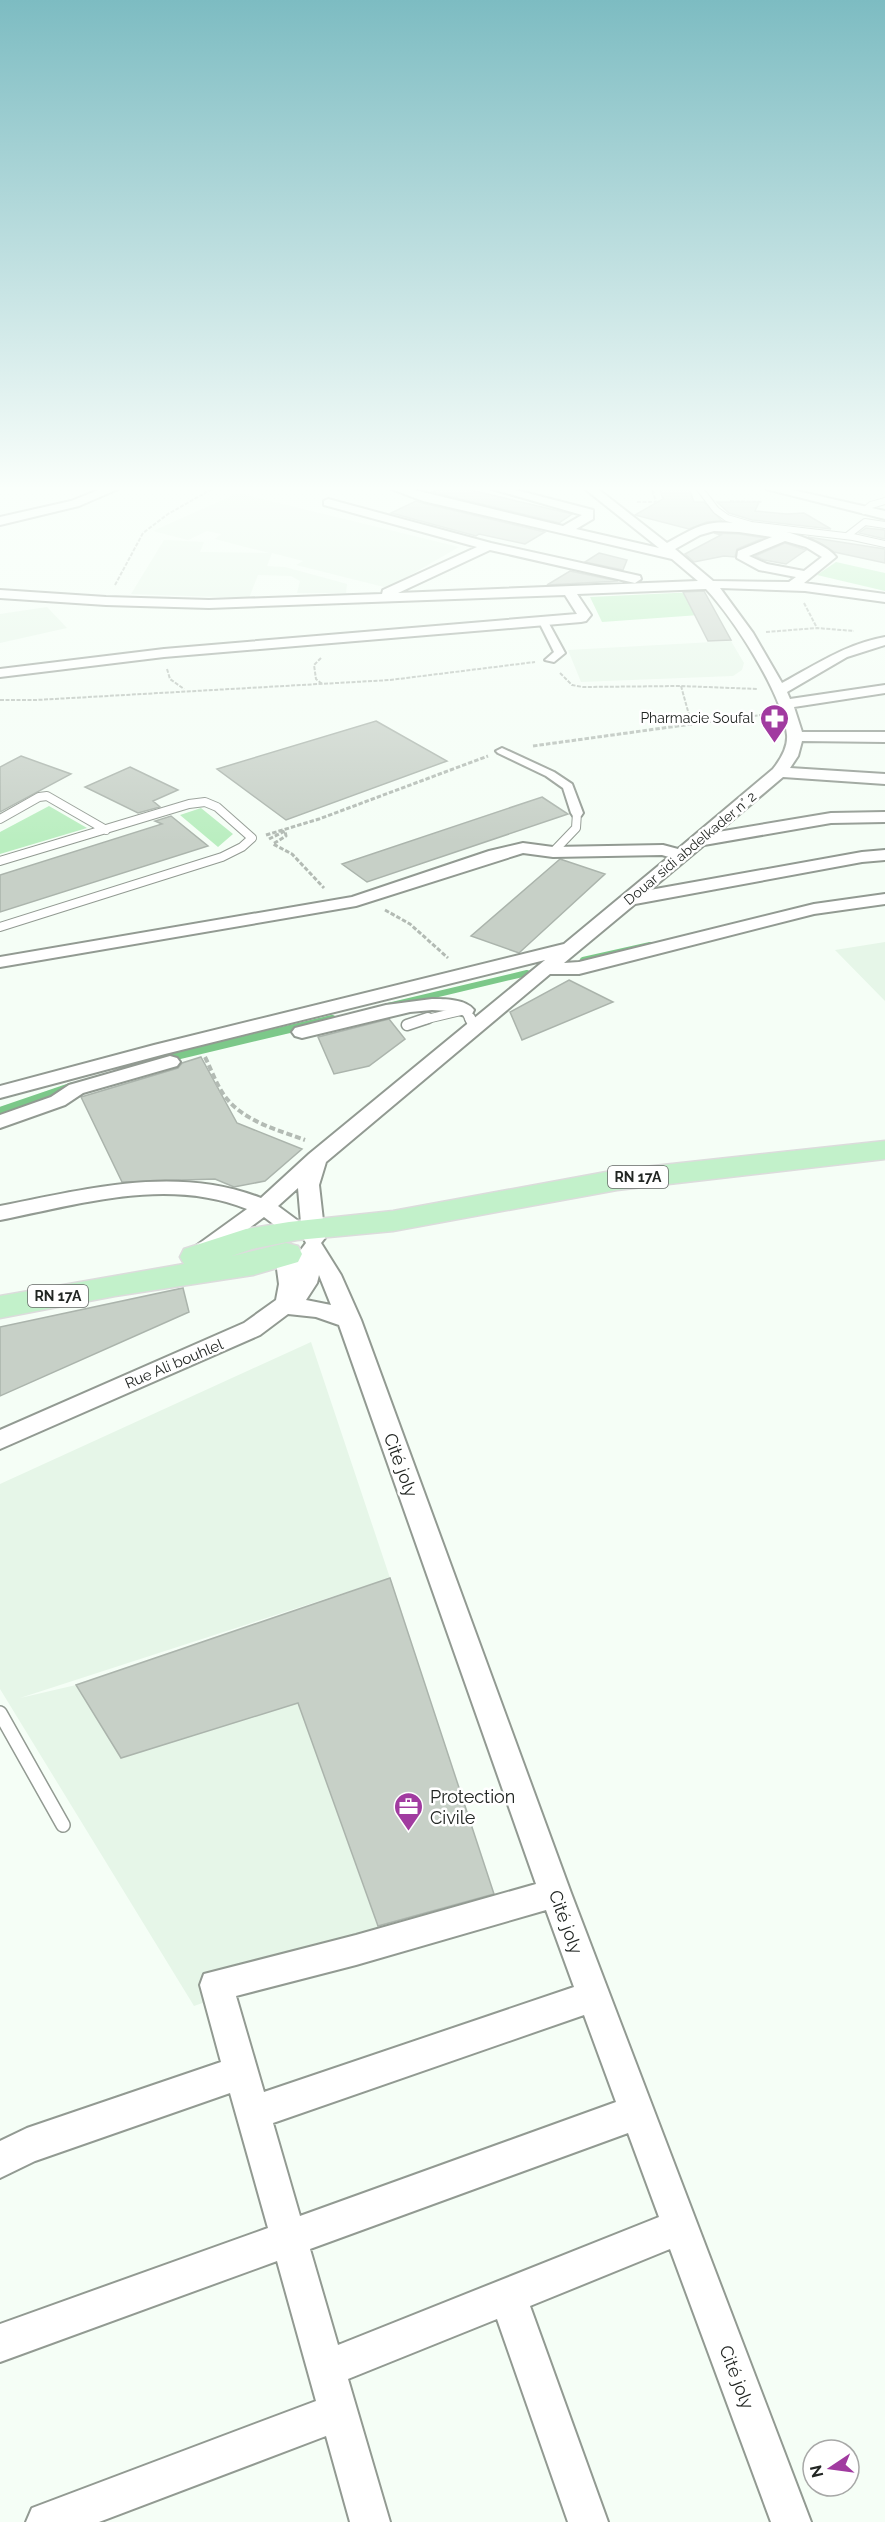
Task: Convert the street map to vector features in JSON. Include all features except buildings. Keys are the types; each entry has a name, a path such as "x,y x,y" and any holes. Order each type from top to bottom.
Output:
{"main road":[{"name":"RN 17A","path":"115,1285 246,1240 295,1238 617,1180 885,1150"},
{"name":"RN 17A","path":"0,1307 115,1285 253,1263 295,1238"}],"street":[{"path":"0,673 61,664 316,639 332,633 573,619 584,615 579,607"},
{"path":"727,607 747,633 779,690 795,736 885,737"},
{"path":"544,622 560,653 550,660"},
{"path":"779,690 800,680 823,662 850,650 881,641"},
{"path":"785,704 885,689"},
{"name":"Douar sidi abdelkader n° 2","path":"295,1238 313,1150 475,1028 701,840 778,772 790,758 795,736"},
{"path":"502,751 550,774 568,786 577,813"},
{"path":"778,772 885,778"},
{"path":"701,840 831,818 885,817"},
{"path":"0,962 356,901 504,852 524,848 553,852 663,850 682,855"},
{"path":"630,899 862,857 885,855"},
{"path":"547,969 579,968 814,909 885,899"},
{"path":"0,1092 160,1049 568,949"},
{"path":"0,1122 58,1101 76,1089 203,1054 422,1004 458,1005 465,1010"},
{"path":"0,1213 117,1192 159,1187 212,1191 234,1196 295,1238 308,1185 313,1150"},
{"name":"Rue Ali bouhlel","path":"0,1440 232,1339 252,1329 286,1306 299,1294 306,1283 295,1238"},
{"name":"Cité joly","path":"295,1238 330,1275 349,1320 555,1893 791,2522"},
{"path":"286,1306 319,1309 349,1320"},
{"path":"370,2522 216,1985 356,1950 555,1893"},
{"path":"252,2113 593,1996"},
{"path":"0,2160 27,2146 241,2072"},
{"path":"0,2343 637,2112"},
{"path":"326,2368 680,2227"},
{"path":"508,2297 588,2522"},
{"path":"46,2522 338,2412"}],"lane":[{"path":"0,819 39,797 47,796 106,830"},
{"path":"0,861 189,804 205,802 217,807 252,837 242,847 222,857 0,927"},
{"path":"553,852 576,828 577,813"},
{"path":"407,1025 441,1014 465,1010 475,1028"},
{"path":"0,1713 63,1826"}],"path":[{"path":"805,607 817,628"},
{"path":"747,633 817,628 856,631 881,641"},
{"path":"316,639 324,652 314,665 316,679 322,684"},
{"path":"164,653 170,679 181,689 189,691"},
{"path":"0,700 36,700 390,680 550,660 565,680 572,685 583,687 681,686 779,690"},
{"path":"681,686 692,724"},
{"path":"262,842 285,831 286,836 273,844 292,854 334,898 372,902 410,924 450,961 464,969 488,969"},
{"path":"203,1054 227,1099 252,1119 313,1150"}],"shaded area":[{"path":"47,607 67,628 0,643 0,614"},
{"path":"731,641 744,663 742,670 733,676 581,682 568,650"},
{"path":"885,942 885,1001 835,950"},
{"path":"311,1342 390,1578 20,1698 76,1685 121,1758 298,1703 382,1939 194,2006 0,1689 0,1484"}],"green space":[{"path":"595,607 707,607 713,614 602,622"},
{"path":"49,806 87,828 0,854 0,832"},
{"path":"201,808 233,834 218,847 180,815"}],"waterway":[{"path":"583,960 650,945"},
{"path":"388,1006 527,973"},
{"path":"163,1059 332,1019 329,1020"},
{"path":"0,1111 73,1086"}],"place":[{"name":"Pharmacie Soufal","path":"775,744"},
{"name":"Protection Civile","path":"409,1832"}]}
